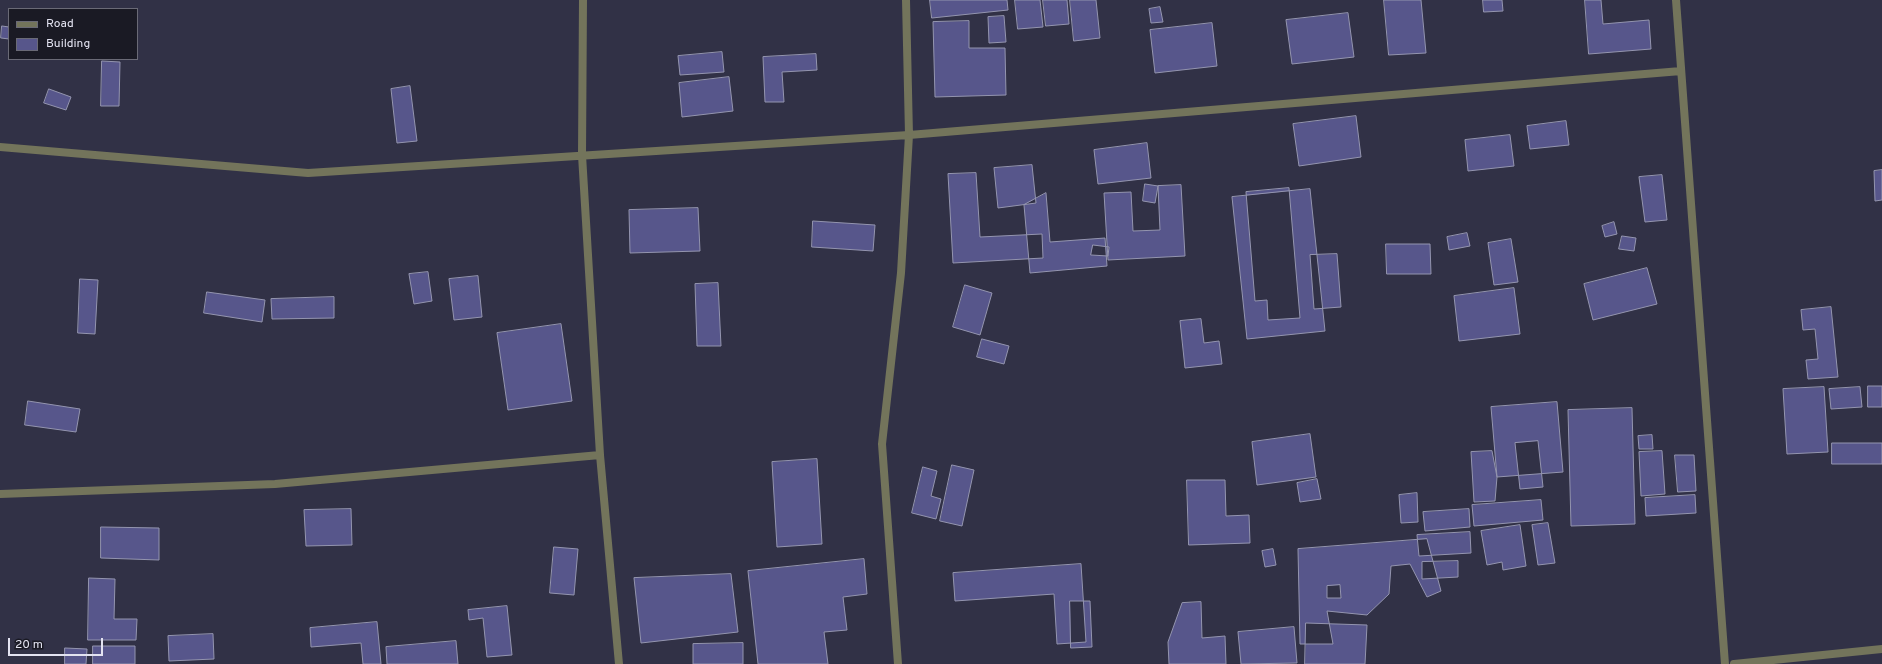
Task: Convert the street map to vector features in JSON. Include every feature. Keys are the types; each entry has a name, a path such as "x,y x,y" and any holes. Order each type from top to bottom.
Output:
{"street":[{"path":"583,0 582,155 600,455 619,664"},
{"path":"898,664 882,444 901,273 909,135 906,0"},
{"path":"1676,0 1725,664"},
{"path":"0,147 308,173 909,135 1681,71"},
{"path":"0,494 275,484 600,455"},
{"path":"1734,664 1882,649"}],"building":[{"path":"930,0 1007,0 1008,10 932,18"},
{"path":"1015,0 1040,0 1043,27 1018,29"},
{"path":"1043,0 1067,0 1069,24 1046,26"},
{"path":"1070,0 1096,0 1100,38 1074,41"},
{"path":"1384,0 1421,0 1426,53 1389,55"},
{"path":"1483,0 1502,0 1503,11 1484,12"},
{"path":"1585,0 1601,0 1603,24 1649,20 1651,49 1589,54"},
{"path":"1160,7 1163,22 1151,23 1149,9"},
{"path":"1348,13 1354,57 1292,64 1286,20"},
{"path":"1004,16 1006,42 989,43 988,17"},
{"path":"969,21 969,48 1005,48 1006,95 935,97 933,22"},
{"path":"1212,23 1217,66 1155,73 1150,30"},
{"path":"2,26 8,27 8,39 1,38"},
{"path":"722,52 724,72 680,75 678,56"},
{"path":"816,54 817,70 782,72 784,102 765,102 763,57"},
{"path":"102,61 120,62 119,106 101,106"},
{"path":"729,77 733,111 682,117 679,83"},
{"path":"410,86 417,141 397,143 391,89"},
{"path":"49,89 71,97 66,110 44,103"},
{"path":"1356,116 1361,157 1299,166 1293,124"},
{"path":"1566,121 1569,145 1530,149 1527,126"},
{"path":"1510,135 1514,166 1468,171 1465,140"},
{"path":"1147,143 1151,178 1098,184 1094,150"},
{"path":"1032,165 1036,203 998,208 994,168"},
{"path":"1882,170 1882,200 1875,201 1874,171"},
{"path":"976,173 980,237 1042,234 1043,258 953,263 948,174"},
{"path":"1662,175 1667,220 1645,222 1639,177"},
{"path":"1145,184 1158,186 1155,203 1143,201"},
{"path":"1181,185 1185,256 1108,260 1104,193 1131,192 1133,231 1160,230 1158,186"},
{"path":"1289,188 1300,318 1268,320 1267,300 1255,301 1246,192"},
{"path":"1310,189 1325,331 1247,339 1232,197"},
{"path":"1046,193 1050,242 1105,238 1107,266 1030,273 1024,205"},
{"path":"698,208 700,251 630,253 629,210"},
{"path":"813,221 875,225 873,251 812,247"},
{"path":"1614,222 1617,234 1605,237 1602,226"},
{"path":"1467,233 1470,246 1449,250 1447,237"},
{"path":"1622,236 1636,238 1634,251 1619,249"},
{"path":"1511,239 1518,282 1494,285 1488,243"},
{"path":"1386,244 1430,244 1431,274 1387,274"},
{"path":"1093,245 1109,247 1108,256 1091,255"},
{"path":"1337,254 1341,307 1314,309 1310,255"},
{"path":"1647,268 1657,304 1593,320 1584,284"},
{"path":"428,272 432,301 414,304 409,274"},
{"path":"478,276 482,317 454,320 449,279"},
{"path":"80,279 98,280 95,334 78,333"},
{"path":"718,283 721,346 697,346 695,284"},
{"path":"965,285 992,293 980,335 953,327"},
{"path":"1514,288 1520,334 1459,341 1454,296"},
{"path":"207,292 265,300 262,322 204,313"},
{"path":"334,297 334,318 272,319 271,299"},
{"path":"1831,307 1838,377 1808,379 1806,360 1818,359 1815,329 1803,330 1801,310"},
{"path":"1201,319 1204,343 1219,341 1222,364 1185,368 1180,321"},
{"path":"561,324 572,401 508,410 497,333"},
{"path":"982,339 1009,346 1004,364 977,357"},
{"path":"1868,386 1882,386 1882,407 1868,407"},
{"path":"1824,387 1828,452 1787,454 1783,389"},
{"path":"1860,387 1862,407 1831,409 1829,389"},
{"path":"28,401 80,409 76,432 25,425"},
{"path":"1557,402 1563,472 1497,477 1491,407"},
{"path":"1632,408 1635,524 1571,526 1568,410"},
{"path":"1310,434 1316,477 1257,485 1252,442"},
{"path":"1652,435 1653,449 1639,449 1638,436"},
{"path":"1538,441 1543,487 1520,489 1515,443"},
{"path":"1832,443 1882,443 1882,464 1832,464"},
{"path":"1492,451 1497,477 1495,501 1474,502 1471,452"},
{"path":"1662,451 1665,494 1641,496 1639,452"},
{"path":"1675,455 1694,455 1696,491 1678,492"},
{"path":"817,459 822,544 777,547 772,462"},
{"path":"952,465 974,470 962,526 940,521"},
{"path":"923,467 937,471 931,496 941,499 936,519 912,513"},
{"path":"1317,479 1321,499 1300,502 1297,483"},
{"path":"1187,480 1225,480 1226,516 1249,515 1250,543 1189,545"},
{"path":"1417,493 1418,522 1401,523 1399,495"},
{"path":"1695,495 1696,513 1646,516 1645,498"},
{"path":"1541,500 1543,520 1474,526 1472,505"},
{"path":"351,509 352,545 306,546 304,510"},
{"path":"1469,509 1470,527 1425,531 1423,512"},
{"path":"1548,523 1555,563 1538,565 1532,525"},
{"path":"1520,525 1526,566 1503,570 1502,562 1487,565 1481,531"},
{"path":"101,527 159,528 159,560 101,558"},
{"path":"1470,532 1471,553 1419,556 1417,535"},
{"path":"1427,539 1441,591 1427,597 1410,564 1391,566 1389,594 1367,615 1327,611 1333,644 1300,644 1298,549"},
{"path":"554,547 578,549 574,595 550,593"},
{"path":"1273,549 1276,565 1265,567 1262,551"},
{"path":"864,559 867,594 843,597 847,630 824,632 828,664 758,664 748,571"},
{"path":"1458,561 1458,577 1422,579 1422,562"},
{"path":"1081,564 1086,642 1057,644 1054,594 955,601 953,573"},
{"path":"731,574 738,632 641,643 634,578"},
{"path":"89,578 115,579 114,619 137,619 136,640 88,640"},
{"path":"1340,585 1341,598 1327,598 1327,586"},
{"path":"1070,601 1090,601 1092,647 1071,648"},
{"path":"1201,602 1202,638 1225,636 1226,664 1169,664 1168,642 1182,603"},
{"path":"507,606 512,655 487,657 483,618 469,620 468,610"},
{"path":"377,622 381,664 363,664 361,643 311,647 310,628"},
{"path":"1306,623 1367,625 1365,664 1305,664"},
{"path":"1294,627 1297,663 1241,664 1238,632"},
{"path":"213,634 214,659 169,661 168,636"},
{"path":"456,641 458,664 387,664 386,647"},
{"path":"743,643 743,664 693,664 693,644"},
{"path":"93,646 135,646 135,664 93,664"},
{"path":"65,648 87,649 86,664 65,664"}]}
